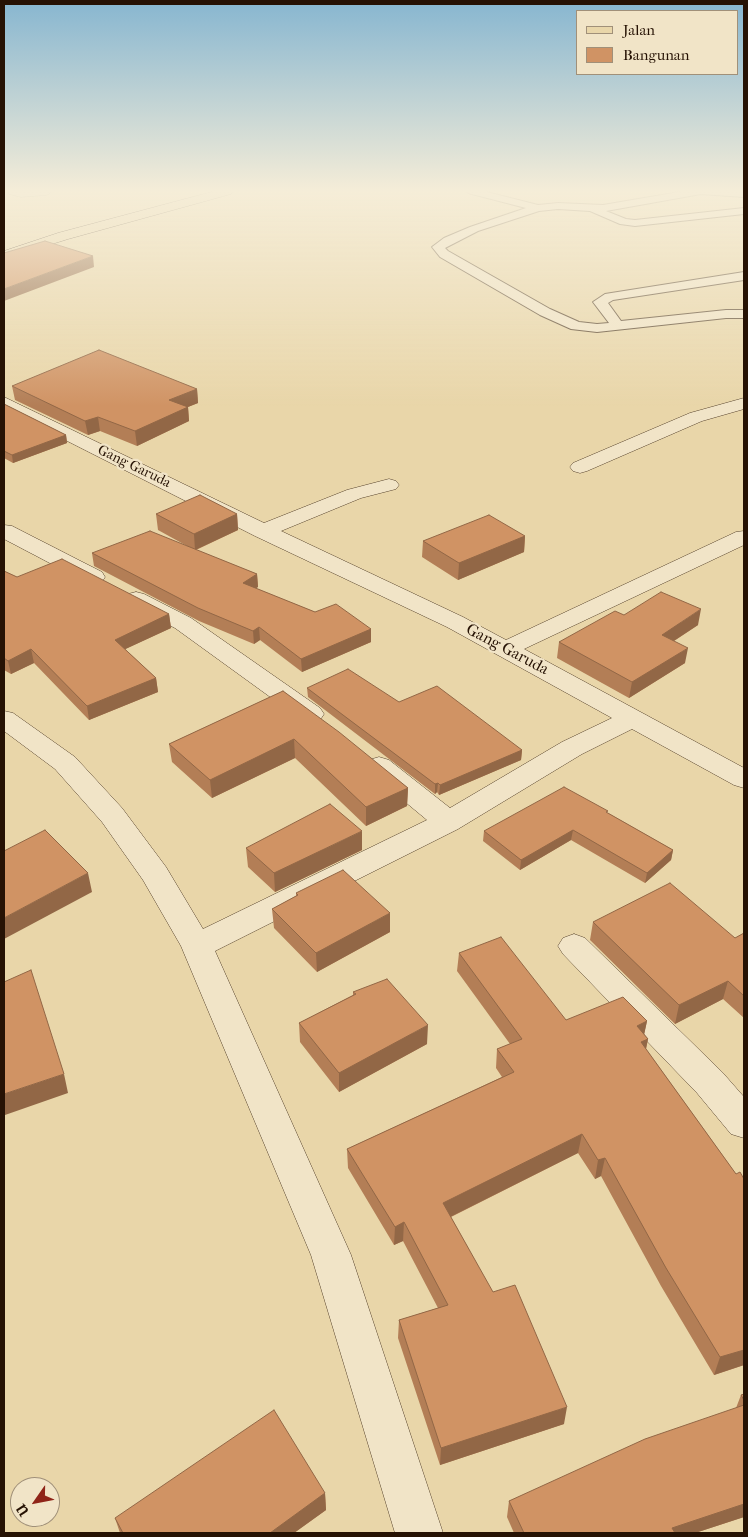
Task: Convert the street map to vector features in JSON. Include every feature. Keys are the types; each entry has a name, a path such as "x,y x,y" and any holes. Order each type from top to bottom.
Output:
{"street":[{"name":"Gang Garuda","path":"4,402 263,531 455,622 744,779"},
{"path":"580,467 696,417 744,403"},
{"path":"263,531 354,494 390,484"},
{"path":"4,531 183,623 240,662 326,726"},
{"path":"505,649 744,537"},
{"path":"197,946 448,822 572,748 634,718"},
{"path":"4,719 65,763 112,815 155,874 197,946 331,1254 419,1533"},
{"path":"358,749 448,822"},
{"path":"574,946 703,1075 744,1123"}],"lane":[{"path":"459,263 545,312 576,326 597,328 744,314"},
{"path":"618,326 600,302 610,297 744,276"}],"building":[{"path":"4,263 75,263 4,289"},
{"path":"99,350 197,389 169,400 188,407 135,431 98,417 85,421 12,386"},
{"path":"4,404 66,435 12,455 4,451"},
{"path":"200,495 237,514 194,534 156,514"},
{"path":"489,515 525,536 459,563 423,541"},
{"path":"150,531 257,574 243,583 315,612 336,604 371,629 301,659 259,627 253,631 198,608 92,553"},
{"path":"62,559 169,614 115,640 156,678 87,706 31,649 8,661 4,658 4,571 17,577"},
{"path":"661,592 701,609 662,635 688,648 632,682 559,642 615,611 624,615"},
{"path":"348,669 399,702 437,686 522,750 440,785 438,783 435,784 307,688"},
{"path":"283,691 339,732 408,788 366,807 294,739 210,780 169,744"},
{"path":"564,787 673,850 647,873 573,830 521,860 484,831"},
{"path":"330,804 362,831 274,873 246,848"},
{"path":"45,830 88,873 4,918 4,851"},
{"path":"343,870 390,913 316,953 272,909 298,895 296,893"},
{"path":"670,883 735,938 744,933 744,996 728,981 679,1005 593,922"},
{"path":"501,937 566,1020 623,997 647,1021 637,1026 648,1039 641,1042 736,1174 740,1172 744,1179 744,1350 720,1357 666,1268 605,1158 598,1160 582,1134 443,1203 493,1292 515,1285 567,1407 441,1448 399,1320 448,1305 404,1222 395,1227 347,1149 514,1072 497,1049 522,1039 459,953"},
{"path":"31,970 64,1074 4,1094 4,982"},
{"path":"387,979 428,1025 339,1073 299,1023 356,994 353,992"},
{"path":"744,1405 744,1504 672,1528 675,1533 524,1533 509,1501 645,1439"},
{"path":"274,1410 325,1493 270,1533 123,1533 115,1518"}]}
